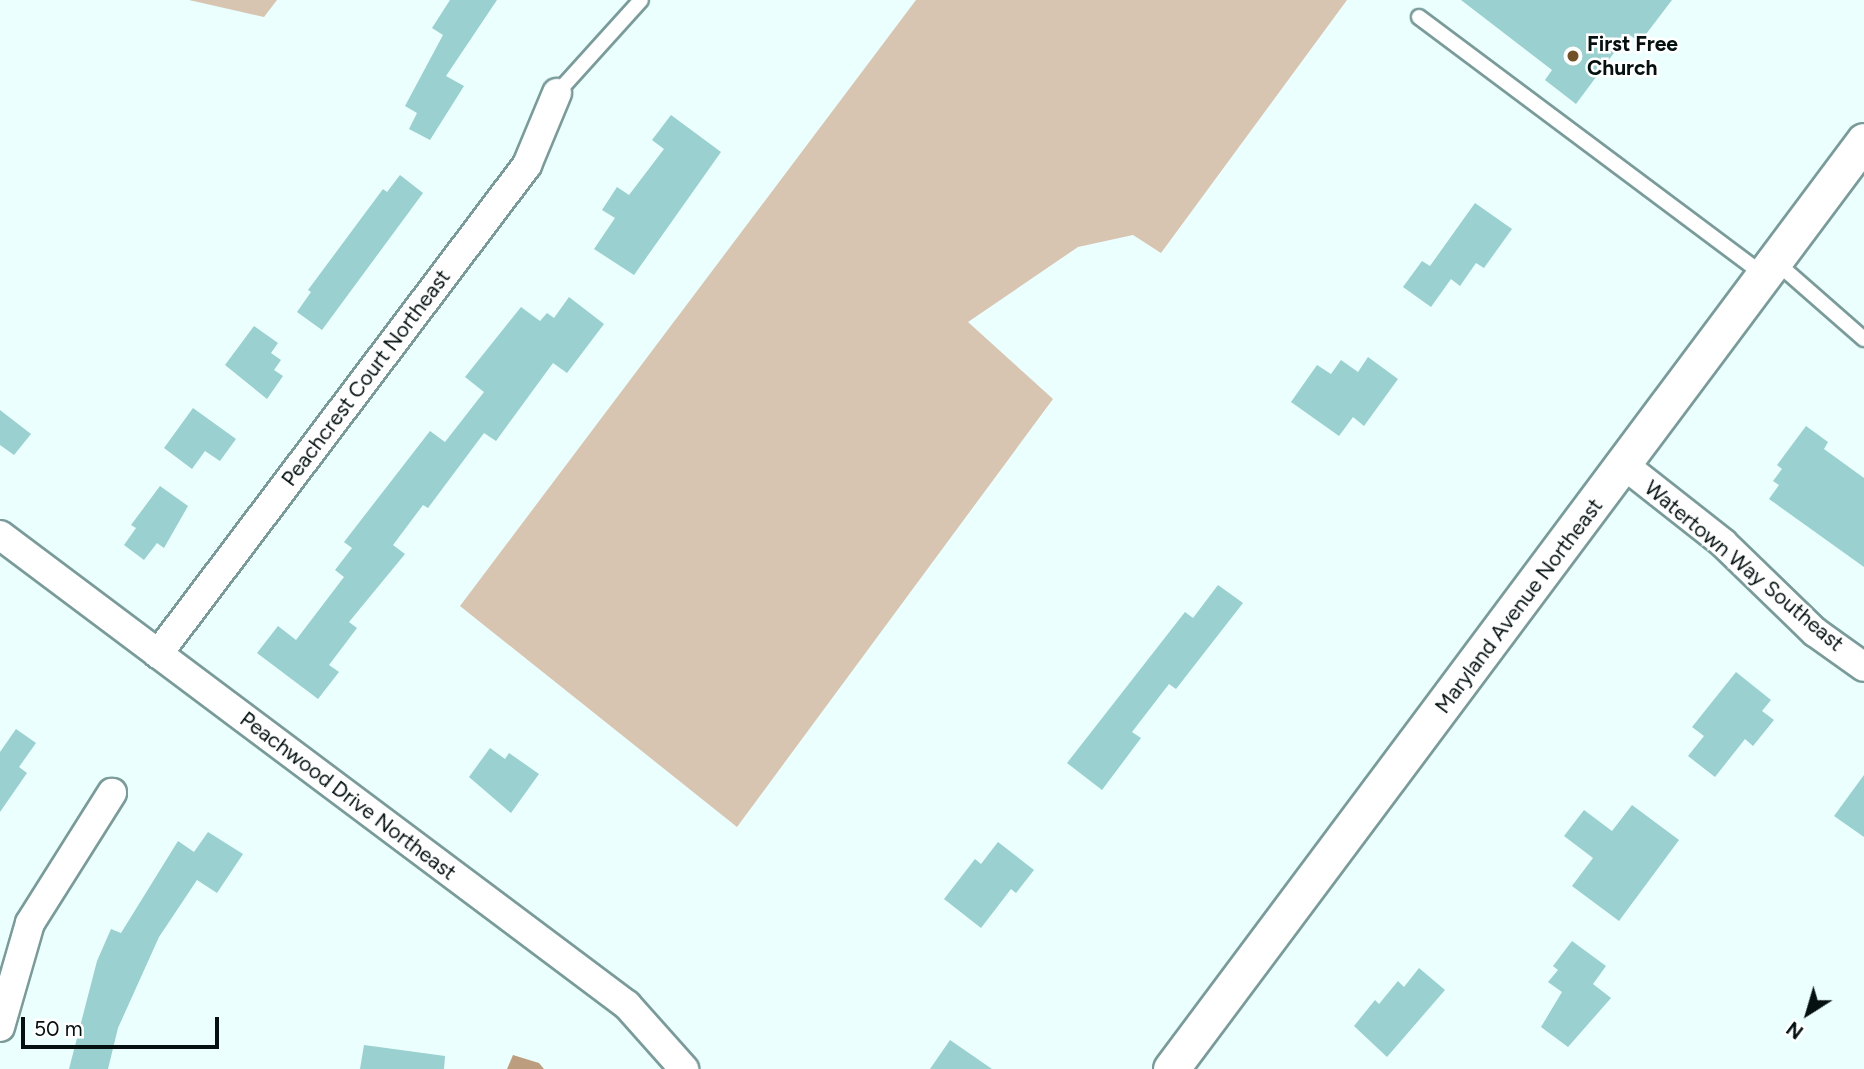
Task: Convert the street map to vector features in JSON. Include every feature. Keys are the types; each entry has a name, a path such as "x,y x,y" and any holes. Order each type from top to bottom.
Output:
{"street":[{"name":"Peachcrest Court Northeast","path":"158,653 527,165 558,93"},
{"name":"Maryland Avenue Northeast","path":"1171,1069 1864,141"},
{"name":"Watertown Way Southeast","path":"1624,465 1723,543 1815,632 1864,667"},
{"name":"Peachwood Drive Northeast","path":"0,535 627,1005 684,1069"},
{"path":"0,1027 30,923 112,793"}],"lane":[{"path":"558,93 641,0"},
{"path":"1419,17 1864,339"}],"shaded area":[{"path":"189,0 277,0 264,17"},
{"path":"916,0 1347,0 1161,253 1133,235 1078,247 968,322 1053,399 737,827 460,606"},
{"path":"513,1055 539,1063 544,1069 507,1069"}],"building":[{"path":"450,0 497,0 446,76 464,86 430,140 409,129 417,113 405,106 443,35 432,28"},
{"name":"First Free Church","path":"1461,0 1672,0 1640,42 1628,34 1576,104 1545,80 1552,70"},
{"path":"671,115 721,152 634,275 594,249 615,218 602,210 617,187 629,195 664,149 652,140"},
{"path":"400,175 423,193 322,330 297,312 311,292 308,290 383,189 387,192"},
{"path":"1475,203 1512,229 1484,268 1476,263 1460,286 1451,279 1431,307 1403,287 1422,261 1430,266"},
{"path":"569,297 604,324 567,373 553,363 496,441 484,433 428,508 423,505 393,545 405,554 349,622 357,628 329,665 339,672 318,699 257,653 278,626 296,640 344,577 335,570 352,548 344,542 430,431 445,442 484,392 465,377 521,307 540,321 547,313 554,318"},
{"path":"254,326 278,343 271,353 281,360 274,370 283,376 267,399 225,365"},
{"path":"1368,357 1398,379 1364,426 1353,417 1339,436 1291,402 1317,365 1331,374 1341,360 1358,372"},
{"path":"193,408 236,439 220,461 205,451 192,469 164,448"},
{"path":"0,410 31,434 14,455 0,445"},
{"path":"1806,426 1828,442 1824,449 1864,478 1864,567 1769,499 1779,485 1773,481 1782,469 1777,465"},
{"path":"160,486 188,506 164,548 157,543 144,560 124,545 136,528 131,525"},
{"path":"1218,585 1243,603 1176,689 1169,684 1132,732 1141,738 1102,790 1067,763 1185,612 1193,618"},
{"path":"1736,672 1771,700 1762,711 1774,720 1753,746 1745,739 1715,777 1688,756 1704,736 1692,727"},
{"path":"16,729 36,743 19,767 27,773 0,812 0,752"},
{"path":"490,748 505,759 509,753 539,774 511,813 469,777"},
{"path":"1864,775 1864,837 1834,816"},
{"path":"1632,805 1679,840 1619,921 1572,886 1593,858 1564,836 1584,810 1612,831"},
{"path":"208,832 243,854 217,893 197,880 159,937 118,1028 108,1069 69,1069 97,961 111,929 121,933 178,841 194,852"},
{"path":"998,842 1034,870 1016,893 1011,889 981,928 944,899 975,859 981,864"},
{"path":"1572,941 1606,966 1593,984 1611,998 1568,1047 1541,1027 1562,992 1548,982 1558,970 1553,966"},
{"path":"1419,968 1445,990 1387,1057 1354,1026 1375,1000 1379,1004 1398,981 1404,987"},
{"path":"950,1040 992,1069 930,1069"},
{"path":"364,1045 445,1056 444,1069 360,1069"}],"place":[{"name":"First Free Church","path":"1573,56"}]}
